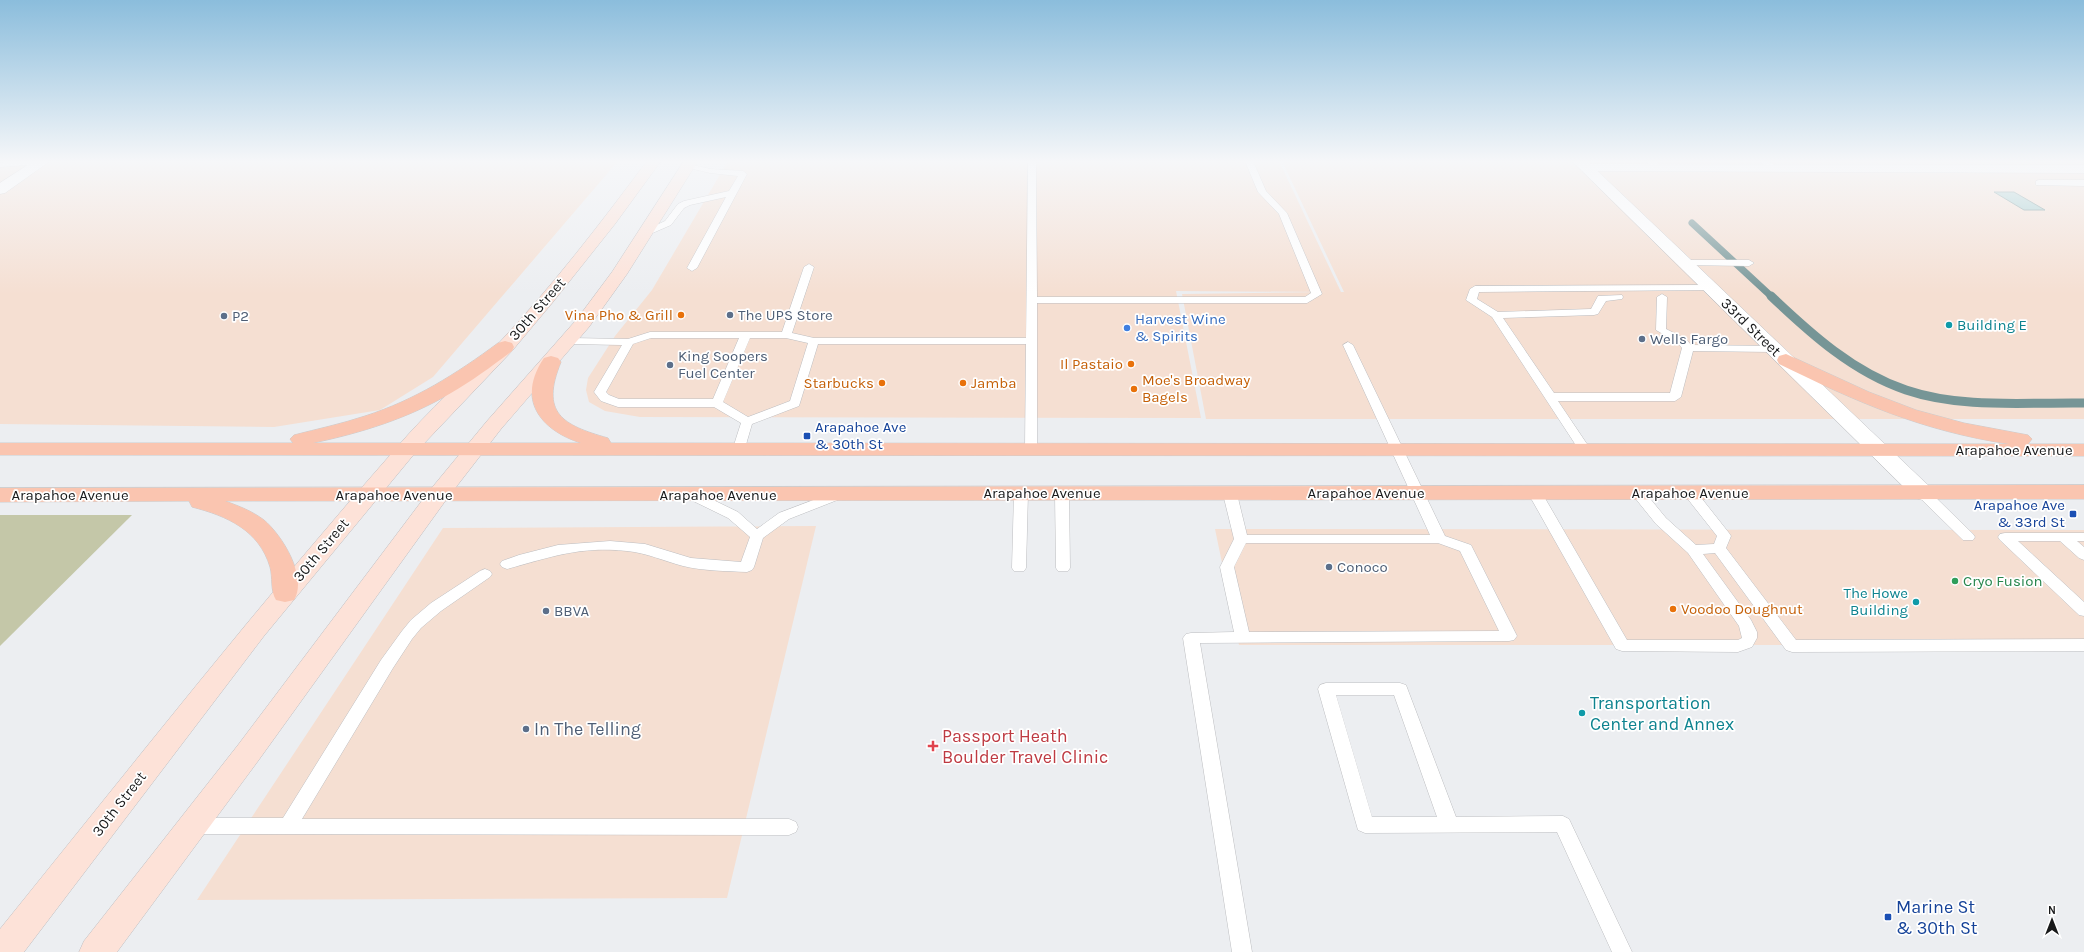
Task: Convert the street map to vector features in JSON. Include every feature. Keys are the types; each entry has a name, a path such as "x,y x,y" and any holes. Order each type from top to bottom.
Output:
{"main road":[{"name":"30th Street","path":"3,952 255,630 366,495 407,448 505,346 576,263 619,205"},
{"path":"96,952 192,826 438,495 569,341 610,287 663,205"},
{"path":"219,449 312,437 370,422 438,393 505,346"},
{"path":"1780,354 1873,400 1926,420 1980,433 2084,447"},
{"path":"551,362 542,393 544,407 551,420 577,435 604,442 640,448"},
{"name":"Arapahoe Avenue","path":"0,449 739,448 2084,450"},
{"name":"Arapahoe Avenue","path":"0,495 2084,492"},
{"path":"178,495 236,513 256,527 274,547 280,559 286,580 285,594"}],"street":[{"name":"33rd Street","path":"1625,205 1922,493"}],"lane":[{"path":"646,233 668,223 682,205"},
{"path":"692,268 727,205"},
{"path":"1031,449 1032,205"},
{"path":"1031,300 1307,300 1317,294 1283,213 1275,205"},
{"path":"1684,263 1749,263"},
{"path":"786,335 809,267"},
{"path":"1585,450 1496,315 1471,300 1475,289 1715,293"},
{"path":"1496,315 1594,312 1602,298 1662,297 1715,293"},
{"path":"1662,297 1661,330 1682,341 1688,348 1780,354"},
{"path":"569,341 629,342 650,335 786,335 814,342 1031,341"},
{"path":"717,403 746,335"},
{"path":"629,342 600,392 605,398 618,403 717,403 747,422"},
{"path":"747,422 795,403 814,342"},
{"path":"1348,344 1396,450 1439,539"},
{"path":"1549,397 1675,397 1688,348"},
{"path":"739,448 747,422"},
{"path":"1019,568 1021,493"},
{"path":"1062,493 1063,568"},
{"path":"1535,493 1622,645 1738,646 1749,641 1751,638 1750,632 1746,624 1693,550 1661,521 1638,493"},
{"path":"1690,493 1724,536 1719,548"},
{"path":"1922,493 1968,537"},
{"path":"507,564 535,553 557,548 593,545 625,546 646,549 681,560 713,566 747,567 757,536 784,516 840,494"},
{"path":"1230,494 1241,539 1227,567 1243,638"},
{"path":"692,495 733,516 757,536"},
{"path":"2084,537 2005,537 2084,611"},
{"path":"2064,537 2084,554"},
{"path":"1241,539 1439,539 1466,548 1508,636 1191,638 1242,952"},
{"path":"1693,550 1719,548"},
{"path":"1719,548 1792,646 2084,645"},
{"path":"288,826 387,664 416,624 436,607 485,574"},
{"path":"1449,824 1400,689 1326,689 1366,825 1563,824 1622,952"},
{"path":"192,826 789,827"}],"shaded area":[{"path":"0,205 580,205 433,377 380,410 274,427 0,424"},
{"path":"702,205 1300,205 1341,292 1344,292 1303,205 2084,205 2084,419 1206,419 1182,294 1329,292 1176,291 1201,418 640,417 605,411 589,402 586,390 588,378 615,336 652,290"},
{"path":"816,526 727,898 197,900 443,528"},
{"path":"1215,529 2084,530 2084,645 1239,645"}],"green space":[{"path":"0,515 132,515 0,646"}],"water":[{"path":"2016,205 2037,205 2045,210 2024,210"}],"waterway":[{"path":"1692,223 1772,297"},
{"path":"1771,296 1817,338 1851,362 1868,373 1906,390 1927,396 1972,402 2084,403"}],"place":[{"name":"Vina Pho & Grill","path":"681,315"},
{"name":"The UPS Store","path":"730,315"},
{"name":"P2","path":"224,316"},
{"name":"Building E","path":"1949,325"},
{"name":"Harvest Wine & Spirits","path":"1127,328"},
{"name":"Wells Fargo","path":"1642,339"},
{"name":"Il Pastaio","path":"1131,364"},
{"name":"King Soopers Fuel Center","path":"670,365"},
{"name":"Starbucks","path":"882,383"},
{"name":"Jamba","path":"963,383"},
{"name":"Moe's Broadway Bagels","path":"1134,389"},
{"name":"Arapahoe Ave & 30th St","path":"807,436"},
{"name":"Arapahoe Ave & 33rd St","path":"2073,514"},
{"name":"Conoco","path":"1329,567"},
{"name":"Cryo Fusion","path":"1955,581"},
{"name":"The Howe Building","path":"1916,602"},
{"name":"Voodoo Doughnut","path":"1673,609"},
{"name":"BBVA","path":"546,611"},
{"name":"Transportation Center and Annex","path":"1582,713"},
{"name":"In The Telling","path":"526,729"},
{"name":"Passport Heath Boulder Travel Clinic","path":"933,746"},
{"name":"Marine St & 30th St","path":"1888,917"}]}
